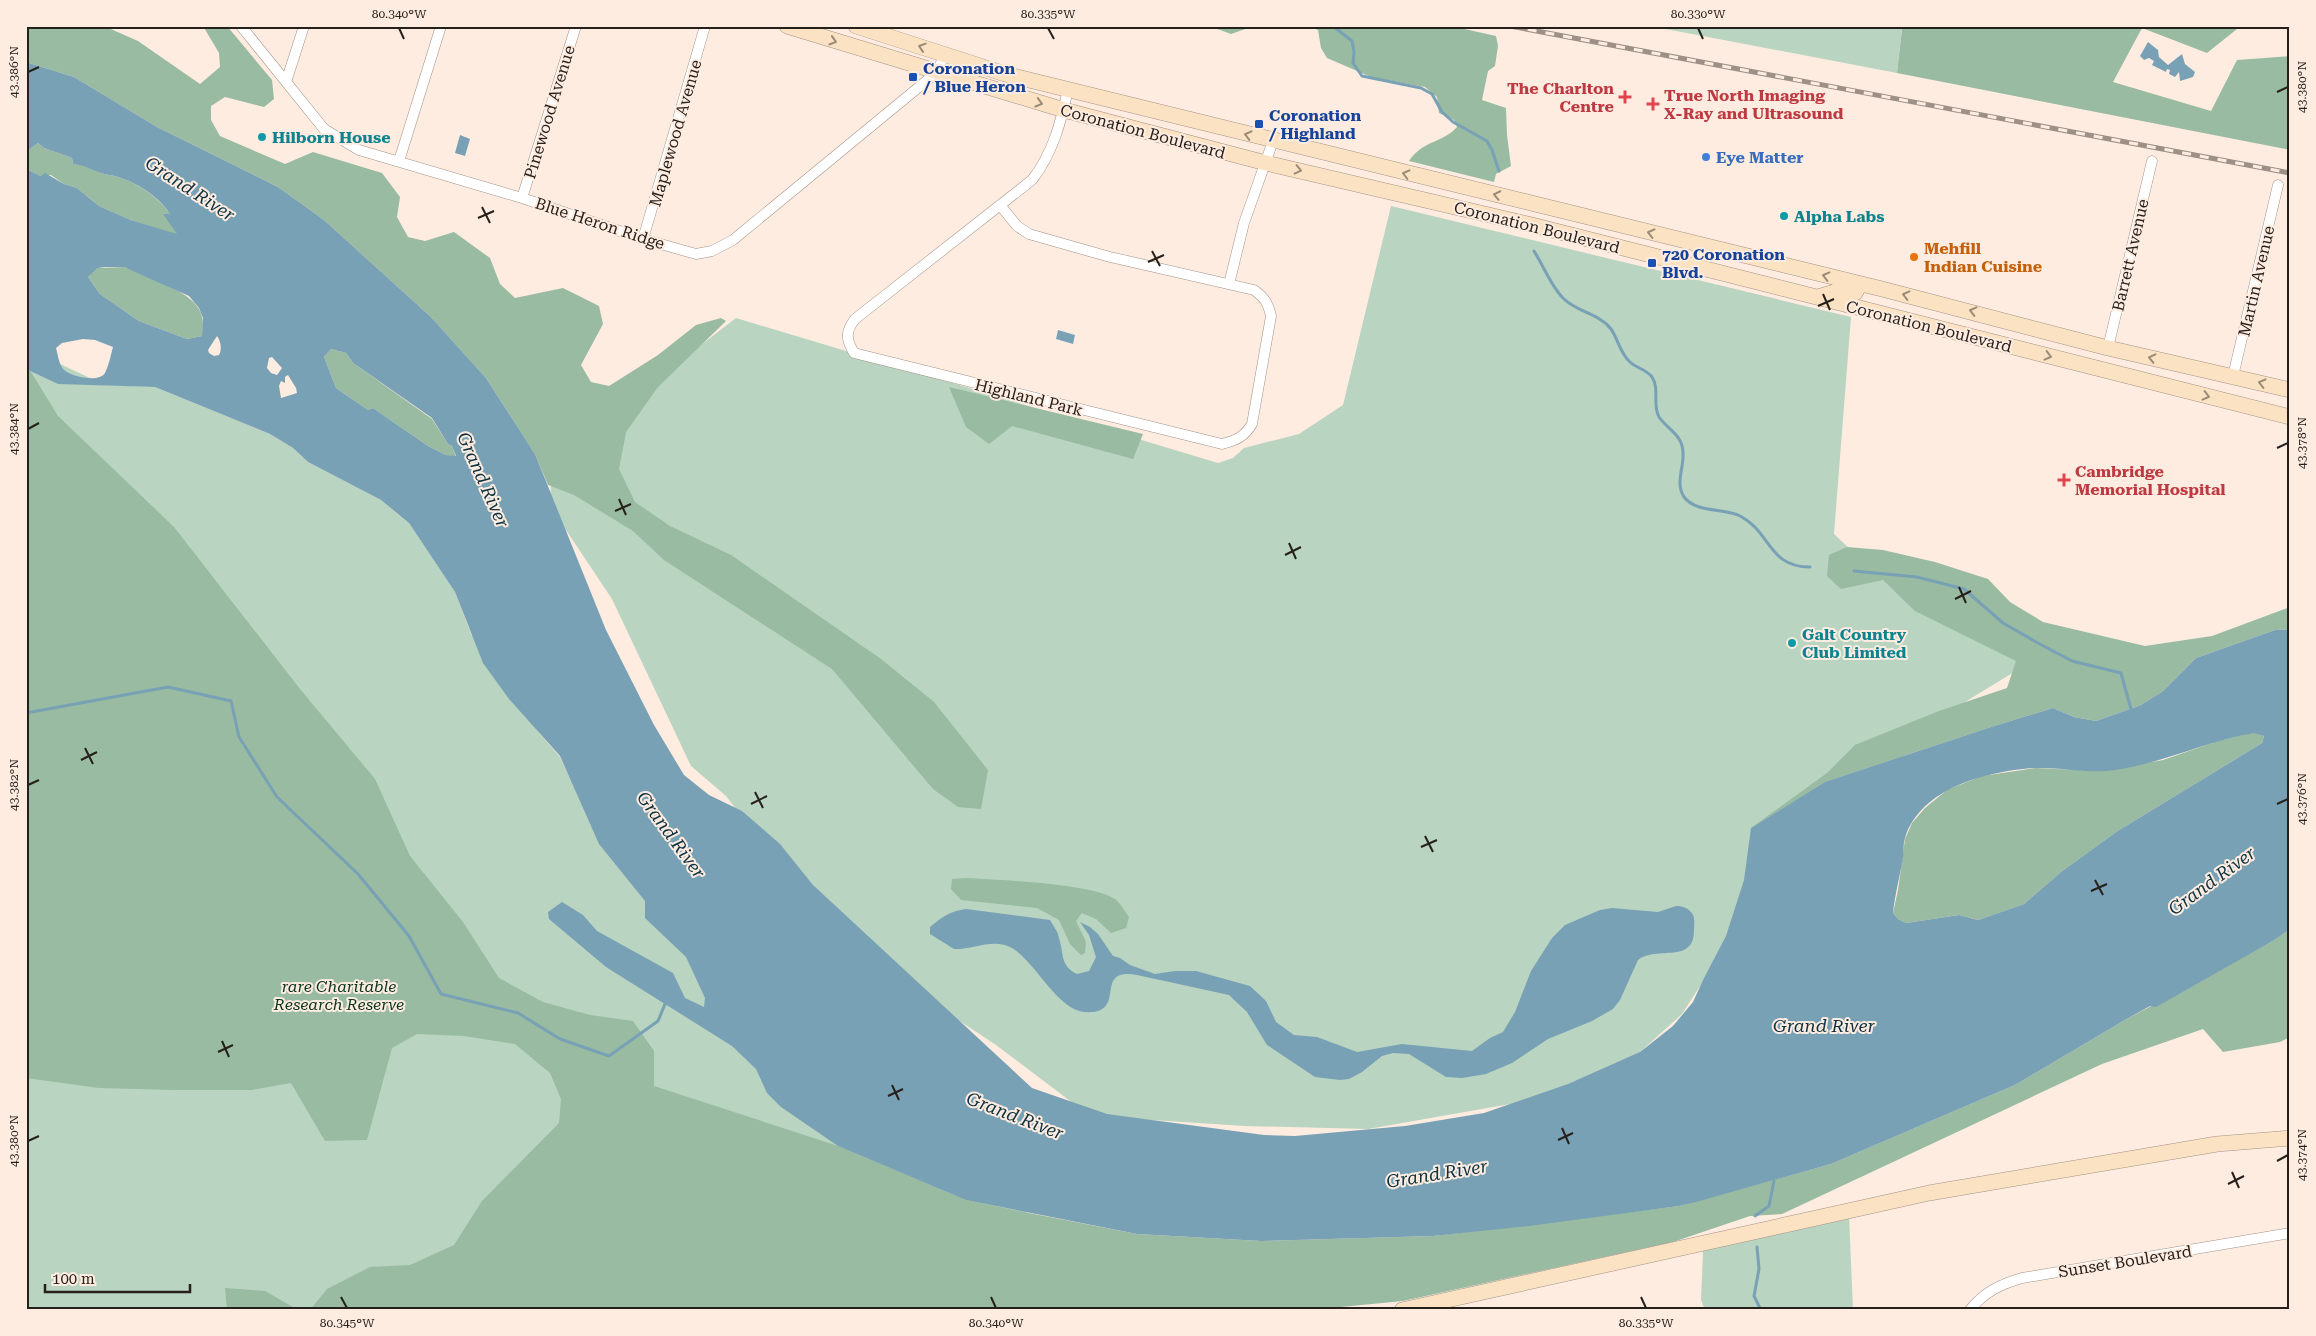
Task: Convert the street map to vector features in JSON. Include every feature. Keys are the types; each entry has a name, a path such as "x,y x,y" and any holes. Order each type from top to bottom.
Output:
{"main road":[{"name":"Coronation Boulevard","path":"856,26 1005,74 1453,185 1540,204 2108,348 2290,390"},
{"name":"Coronation Boulevard","path":"793,27 936,73 1064,110 1266,163 1817,297 2290,417"},
{"path":"1448,206 1453,185"},
{"path":"1817,297 1838,291 1855,293 1860,284"},
{"path":"1402,1310 1929,1193 2216,1144 2290,1138"}],"street":[{"name":"Blue Heron Ridge","path":"241,26 324,129 359,150 522,198 643,239 696,254 712,251 733,240 936,73 945,55"},
{"path":"286,82 304,26"},
{"path":"399,161 441,26"},
{"name":"Pinewood Avenue","path":"522,198 576,26"},
{"name":"Maplewood Avenue","path":"643,239 705,26"},
{"name":"Highland Park","path":"1000,205 1017,226 1029,234 1110,257 1254,290 1262,296 1268,303 1271,316 1252,424 1246,434 1237,440 1222,444 854,353 846,337 848,328 855,318 1032,180 1044,164 1052,148 1064,110 1068,89"},
{"path":"1230,284 1244,223 1273,141"},
{"name":"Barrett Avenue","path":"2108,348 2152,161"},
{"name":"Martin Avenue","path":"2233,376 2278,185"},
{"name":"Sunset Boulevard","path":"1970,1310 1988,1291 2004,1283 2022,1278 2290,1233"}],"green space":[{"path":"26,26 104,26 138,41 200,84 220,67 219,53 203,26 227,26 272,80 274,99 264,107 225,97 211,106 211,120 220,136 285,164 313,152 382,173 400,197 397,217 408,237 425,241 454,232 490,258 500,284 515,298 563,288 599,306 603,324 581,365 591,382 609,386 658,355 696,325 721,318 726,321 658,387 626,432 619,469 635,502 670,526 731,555 881,659 934,702 988,770 981,809 958,807 933,789 832,669 664,560 633,531 574,495 548,485 535,454 486,378 431,317 324,220 278,187 157,127 74,77 26,62"},
{"path":"1209,26 1254,26 1231,34"},
{"path":"1308,26 1451,26 1496,36 1498,46 1495,66 1488,71 1482,100 1506,108 1511,166 1496,174 1494,182 1409,161 1420,149 1446,136 1457,127 1454,120 1439,113 1437,97 1425,87 1371,77 1327,58 1321,48 1318,30"},
{"path":"1650,26 1899,26 1902,28 1897,73"},
{"path":"1899,26 2235,26 2237,29 2207,53 2142,28 2113,82 2211,111 2237,60 2290,56 2290,150 1897,73 1902,29"},
{"path":"38,143 44,148 72,158 73,164 118,177 142,188 154,197 170,214 167,215 178,235 131,220 99,206 77,188 64,184 51,175 41,176 26,169 26,152"},
{"path":"1391,206 1851,317 1834,534 1883,580 2027,664 1939,718 1738,927 1682,1014 1640,1052 1561,1095 1368,1129 1245,1126 1090,1116 996,1045 840,942 726,796 691,766 612,599 550,506 552,460 736,318 1218,463 1233,458 1244,448 1299,434 1343,405"},
{"path":"124,267 165,284 194,302 202,316 202,336 187,339 139,321 100,294 88,277 98,268"},
{"name":"rare Charitable Research Reserve","path":"26,348 105,385 155,387 270,434 293,448 308,462 381,500 409,523 455,592 471,634 539,733 560,757 570,778 1129,1310 26,1310"},
{"path":"331,349 346,353 353,363 432,419 448,444 452,446 456,457 446,455 428,446 373,408 368,410 336,388 324,357"},
{"path":"26,369 31,372 58,416 174,527 300,689 375,779 410,856 463,922 499,978 543,1002 590,1015 633,1021 654,1051 654,1086 838,1146 966,1200 1137,1234 1261,1241 1433,1236 1679,1206 1831,1164 2015,1085 2125,1020 2276,939 2290,929 2290,1037 2280,1042 2223,1052 2203,1029 2102,1064 1782,1214 1750,1216 1673,1242 1403,1301 1310,1310 310,1310 327,1289 370,1267 410,1265 454,1245 482,1201 559,1123 561,1099 550,1073 515,1044 464,1036 417,1034 392,1048 367,1140 325,1141 291,1083 251,1090 175,1090 99,1088 26,1078"},
{"path":"949,387 1143,434 1133,459 1012,426 989,444 966,427"},
{"path":"1847,547 1883,550 1935,562 1988,579 2010,602 2043,622 2145,646 2212,636 2290,607 2290,629 2275,630 2196,658 2163,691 2141,705 2096,721 2074,717 2053,708 1994,726 1825,782 1751,828 1827,773 1855,745 1939,711 2007,688 2016,661 1915,611 1883,580 1841,589 1827,576 1829,555"},
{"path":"2254,732 2264,736 2262,743 2116,832 2061,872 2024,904 1978,920 1959,915 1906,923 1898,919 1893,913 1905,839 1912,823 1925,808 1947,790 1982,776 2035,768 2100,771 2163,760 2215,742"},
{"path":"966,878 1043,883 1086,889 1103,894 1117,900 1121,905 1129,917 1126,928 1111,933 1096,919 1082,913 1076,921 1086,942 1085,953 1081,955 1070,944 1059,920 1037,908 961,900 951,889 952,879"},
{"path":"1849,1214 1853,1310 1705,1310 1701,1300 1703,1251"},
{"path":"225,1288 265,1291 298,1310 227,1310"}],"water":[{"path":"2148,42 2158,50 2159,57 2168,65 2182,54 2185,64 2195,72 2193,77 2180,81 2179,72 2175,77 2169,74 2170,70 2167,69 2166,72 2152,65 2154,61 2149,58 2144,60 2140,56"},
{"name":"Grand River","path":"26,62 74,77 157,127 278,187 324,220 431,317 486,378 535,454 606,630 654,725 684,775 709,795 742,811 780,844 813,885 1032,1088 1107,1114 1264,1135 1295,1136 1405,1126 1484,1113 1568,1084 1640,1052 1673,1026 1693,1002 1726,936 1744,880 1751,828 1825,782 1994,726 2053,708 2074,717 2096,721 2141,705 2163,691 2196,658 2275,630 2290,629 2290,929 2276,939 2156,1007 2150,1006 2125,1020 2015,1085 1831,1164 1679,1206 1529,1226 1433,1236 1261,1241 1137,1234 966,1200 838,1146 781,1107 767,1093 756,1069 732,1046 606,967 549,919 548,912 562,902 583,915 597,931 673,973 685,998 704,1007 705,998 686,957 645,918 645,901 599,844 560,756 509,699 483,663 455,592 409,523 381,500 308,462 293,448 270,434 155,387 58,384 26,369 26,169 41,176 45,173 64,184 77,188 99,206 131,220 177,234 163,214 170,214 166,208 155,197 135,184 73,164 72,158 44,148 38,143 26,152","holes":["124,267 189,296 199,308 203,318 202,336 187,339 139,321 100,294 88,277 98,268","217,336 221,351 219,355 214,356 208,350","83,339 95,340 113,347 105,373 97,378 79,377 68,373 62,368 56,348 62,343","331,349 346,353 353,363 432,418 448,444 452,446 456,456 446,455 428,446 373,408 368,410 336,388 324,357","272,357 282,368 277,375 271,373 267,368 269,358","288,375 297,393 281,398 279,386 281,381 285,383 285,377","2254,733 2264,736 2262,743 2116,832 2061,872 2024,904 1978,920 1959,915 1906,923 1898,919 1893,913 1905,838 1913,820 1941,794 1959,785 1998,773 2035,768 2115,770 2133,767 2219,741"]},
{"path":"460,135 470,139 465,156 455,153"},
{"path":"1058,330 1075,335 1073,344 1056,339"},
{"path":"1676,906 1686,908 1693,915 1694,930 1692,941 1688,947 1681,951 1655,954 1638,960 1620,1000 1613,1009 1592,1021 1548,1039 1512,1063 1486,1074 1462,1078 1446,1077 1409,1054 1393,1053 1382,1056 1362,1072 1349,1079 1340,1080 1315,1077 1267,1045 1247,1012 1229,995 1125,974 1118,976 1114,980 1107,1004 1103,1009 1095,1012 1084,1012 1074,1009 1064,1002 1028,962 1010,947 989,944 954,949 930,934 930,927 942,917 955,911 966,909 1050,920 1057,931 1065,963 1077,974 1089,971 1096,957 1089,935 1080,922 1098,934 1113,956 1120,958 1130,965 1155,974 1175,971 1196,971 1250,986 1266,1001 1276,1022 1294,1035 1317,1037 1357,1052 1402,1044 1472,1051 1490,1038 1503,1032 1515,1012 1531,971 1552,938 1565,925 1600,910 1612,908 1658,912"}],"waterway":[{"path":"1333,26 1352,41 1353,63 1362,76 1421,88 1432,94 1442,112 1453,122 1487,141 1499,171"},
{"path":"1534,251 1552,283 1564,299 1606,324 1611,329 1621,350 1632,364 1652,377 1659,417 1681,442 1683,459 1680,486 1684,497 1696,506 1740,516 1750,523 1771,548 1786,561 1810,567"},
{"path":"1854,571 1917,577 1964,589 2003,623 2036,642 2072,661 2121,673 2132,713"},
{"path":"26,713 168,687 231,701 239,737 277,797 358,874 409,936 441,994 518,1013 560,1039 609,1056 658,1021 665,1004"},
{"path":"1755,1216 1769,1206 1774,1181"},
{"path":"1757,1247 1759,1269 1754,1296 1761,1310"}],"railway":[{"path":"1510,26 2290,173"}],"place":[{"name":"Coronation / Blue Heron","path":"913,77"},
{"name":"The Charlton Centre","path":"1625,97"},
{"name":"True North Imaging X-Ray and Ultrasound","path":"1653,104"},
{"name":"Coronation / Highland","path":"1259,124"},
{"name":"Hilborn House","path":"262,137"},
{"name":"Eye Matter","path":"1706,157"},
{"name":"Alpha Labs","path":"1784,216"},
{"name":"Mehfill Indian Cuisine","path":"1914,257"},
{"name":"720 Coronation Blvd.","path":"1652,263"},
{"name":"Cambridge Memorial Hospital","path":"2064,480"},
{"name":"Galt Country Club Limited","path":"1792,643"}]}
